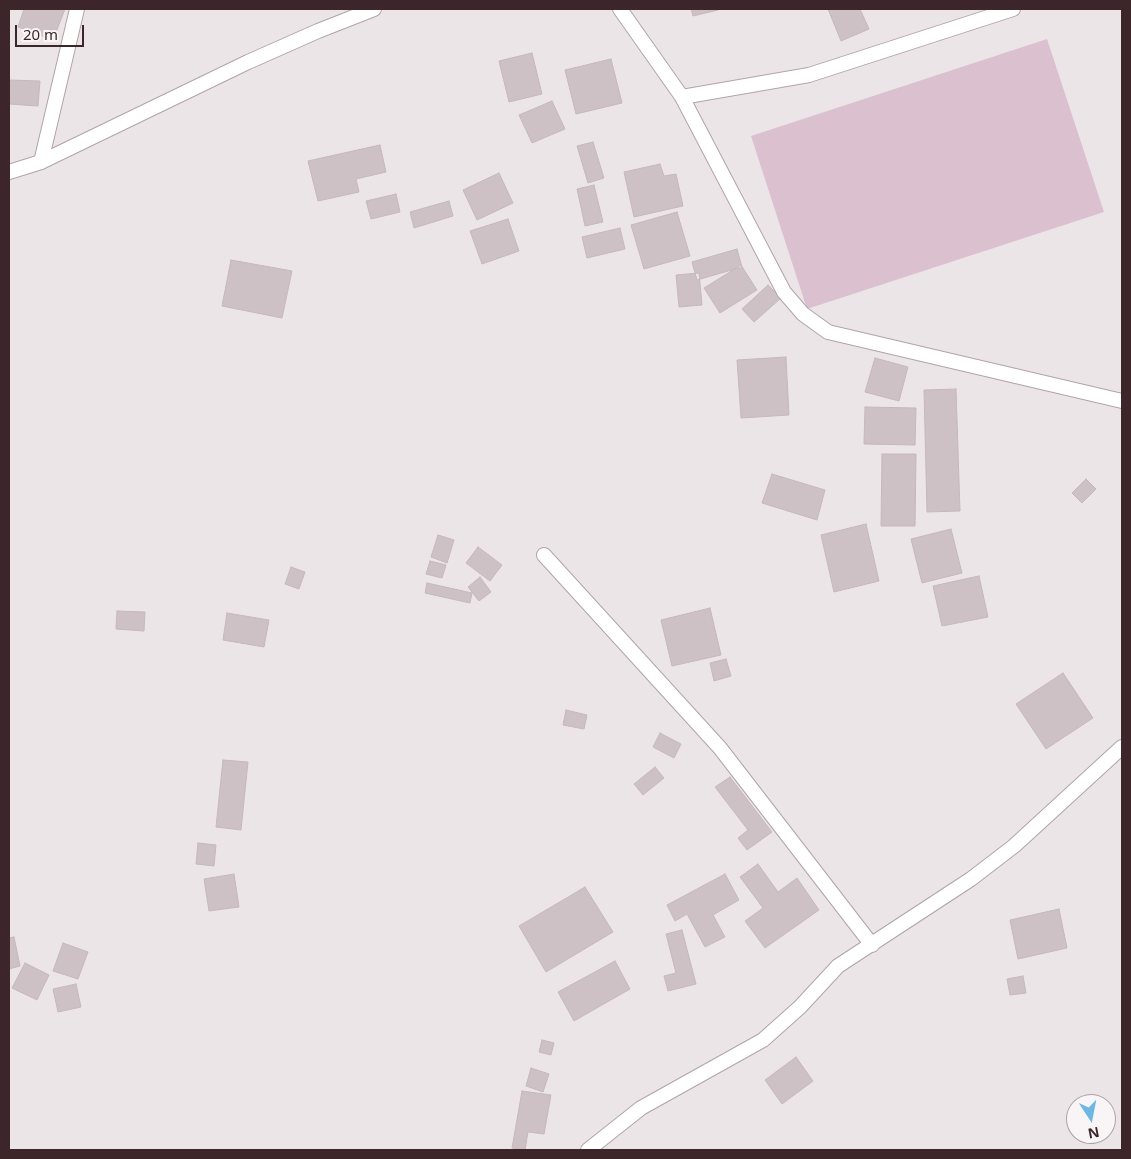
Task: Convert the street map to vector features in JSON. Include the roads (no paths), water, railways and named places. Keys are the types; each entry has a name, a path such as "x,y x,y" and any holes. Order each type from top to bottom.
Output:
{"street":[{"path":"41,162 78,9"},
{"path":"9,172 41,162 248,62 374,9"},
{"path":"620,9 682,97 784,292 803,314 828,332 1122,401"},
{"path":"682,97 810,75 1013,9"},
{"path":"544,555 720,748 872,945"},
{"path":"588,1150 641,1108 763,1040 800,1007 838,966 971,879 1014,846 1122,747"}]}
